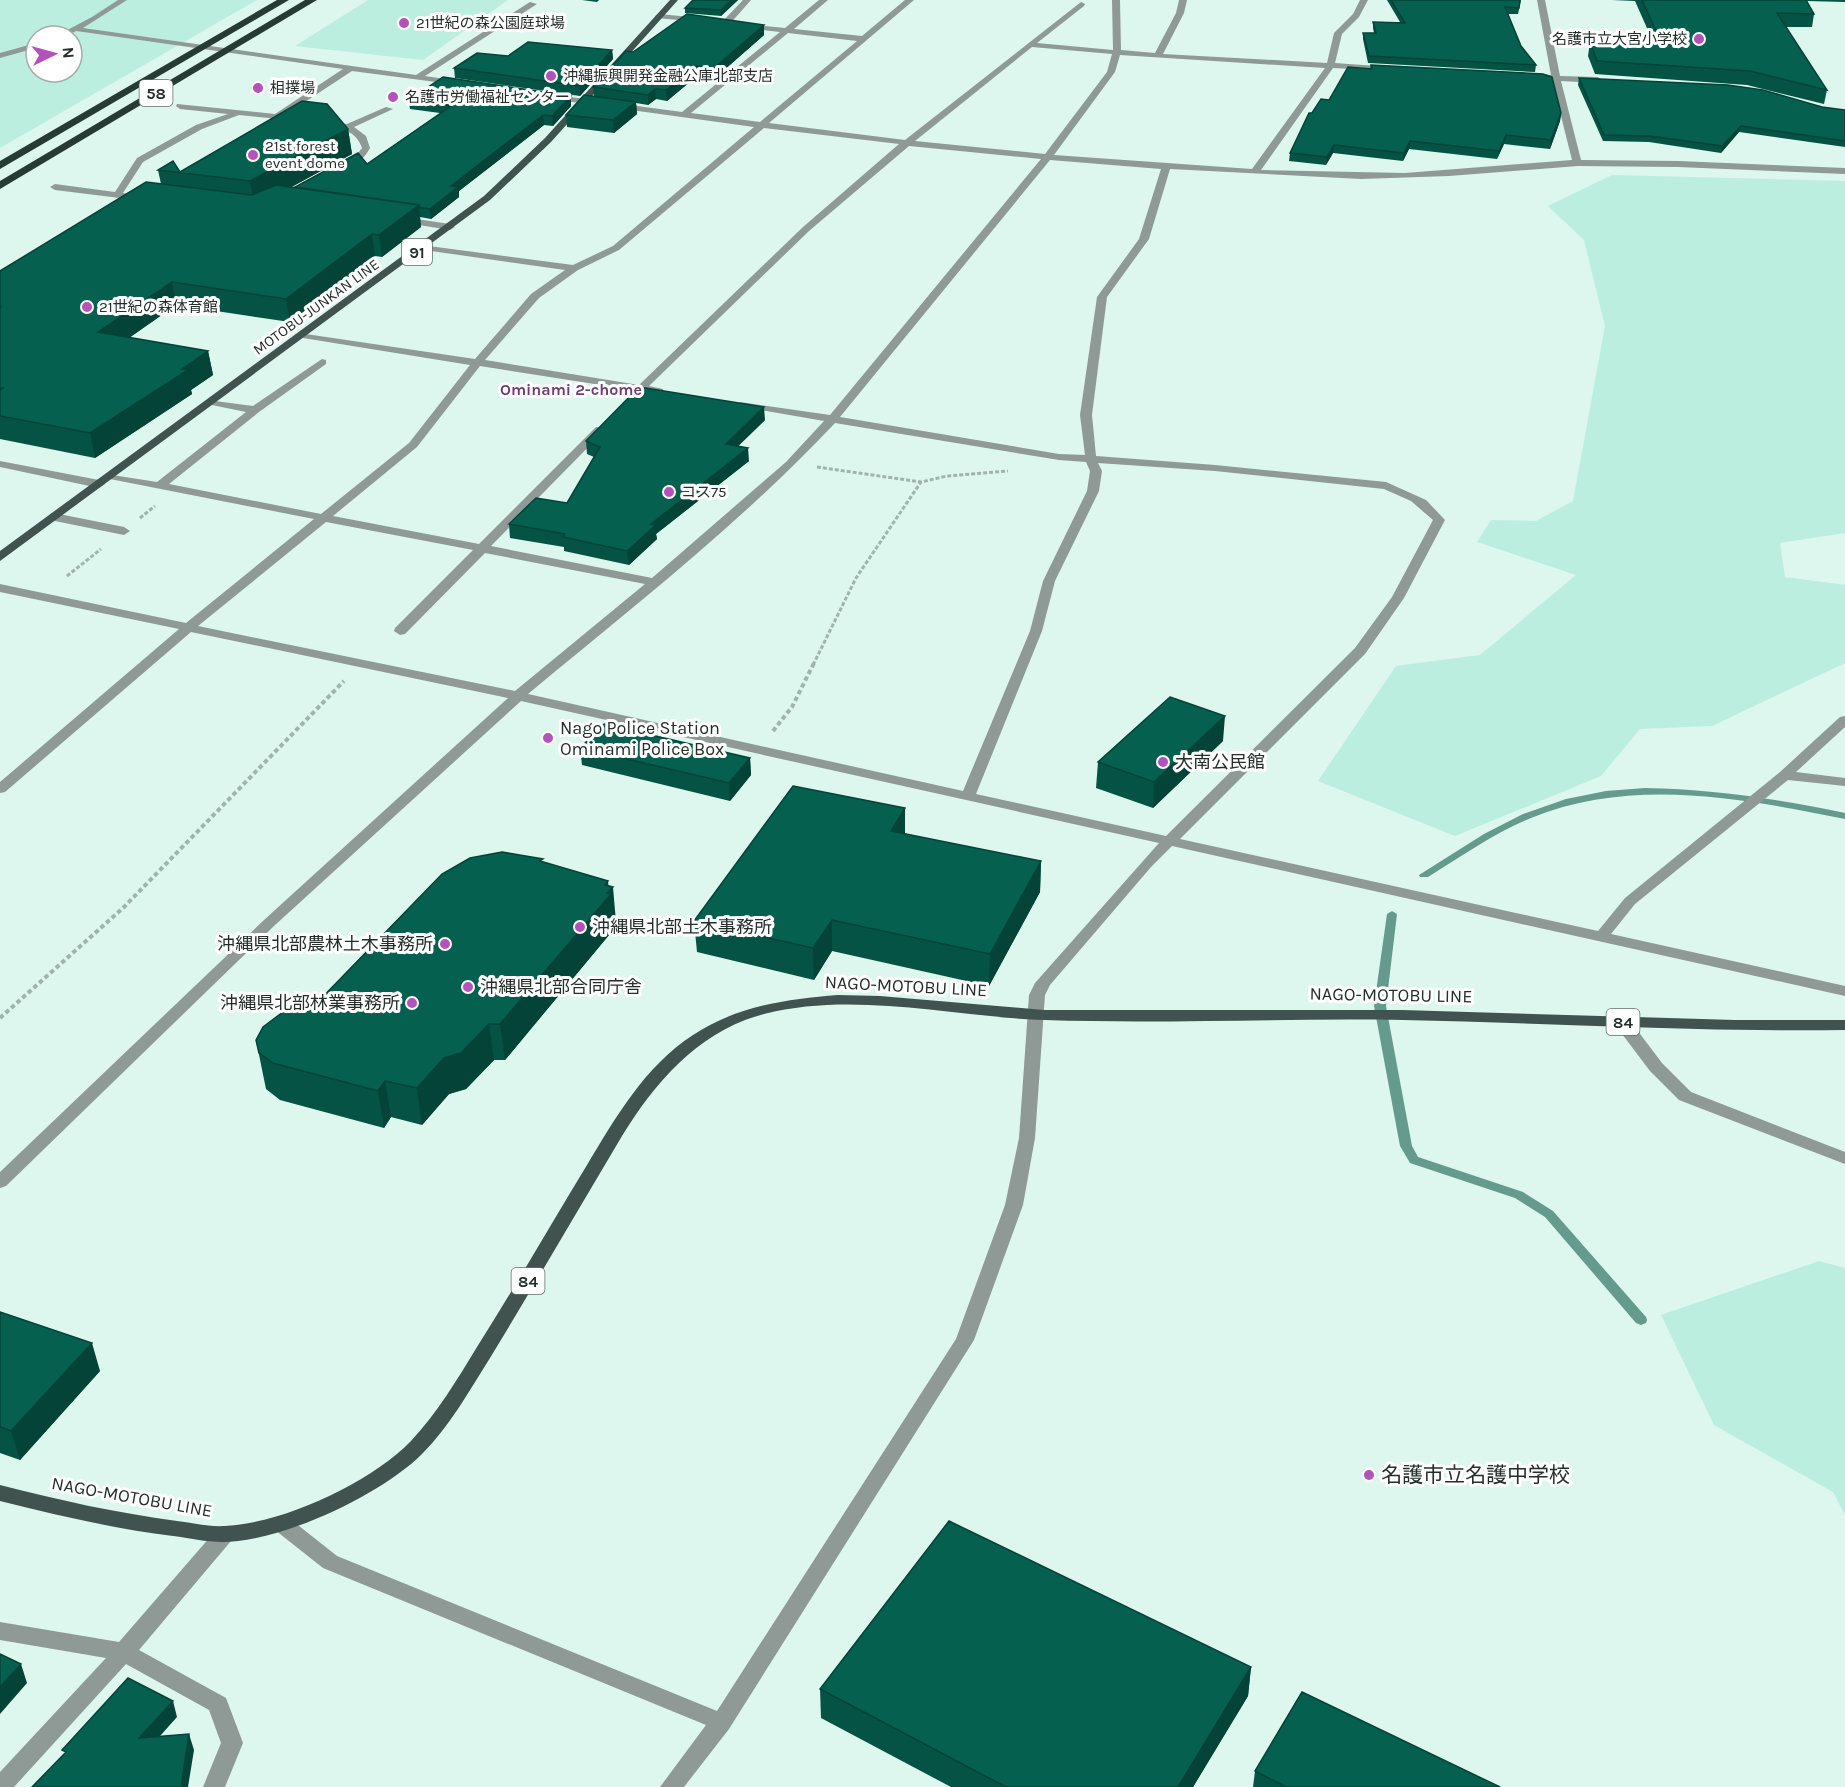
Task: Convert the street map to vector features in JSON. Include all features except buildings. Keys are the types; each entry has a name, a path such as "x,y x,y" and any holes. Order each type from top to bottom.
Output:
{"highway":[{"name":"58","path":"0,166 284,0"},
{"name":"58","path":"0,186 312,0"}],"main road":[{"name":"MOTOBU-JUNKAN LINE","path":"0,557 450,228 526,162 674,0"},
{"name":"NAGO-MOTOBU LINE","path":"0,1493 157,1527 224,1535 282,1524 325,1506 388,1469 413,1451 445,1413 503,1322 632,1104 662,1066 705,1033 732,1019 758,1012 812,1002 846,1001 1035,1015 1401,1015 1622,1022 1845,1025"}],"street":[{"path":"84,24 123,0"},
{"path":"726,23 747,0"},
{"path":"682,115 824,0"},
{"path":"0,789 190,626 413,445 478,362 535,296 574,268 616,248 910,0"},
{"path":"0,1182 269,923 518,696 655,582 790,464 833,418 1044,159 1111,72 1117,53 1116,0"},
{"path":"1158,56 1180,14 1183,0"},
{"path":"1255,172 1330,66 1338,33 1356,15 1364,0"},
{"path":"1541,0 1576,163"},
{"path":"418,77 533,4"},
{"path":"628,401 806,229 905,144 1082,4"},
{"path":"659,16 863,39"},
{"path":"84,30 463,84"},
{"path":"1032,45 1158,56 1401,70"},
{"path":"0,56 24,49"},
{"path":"278,116 351,68"},
{"path":"1520,76 1614,80"},
{"path":"541,95 905,144 1044,159 1166,167 1385,176 1576,163 1845,171"},
{"path":"180,106 302,119"},
{"path":"348,127 389,109"},
{"path":"117,195 140,160 199,127 241,112"},
{"path":"313,121 348,127 363,138 366,148 353,161 335,171"},
{"path":"968,796 1036,631 1049,581 1093,491 1096,471 1091,460 1086,415 1102,297 1144,239 1166,167"},
{"path":"55,186 152,199"},
{"path":"390,218 450,228"},
{"path":"424,247 574,268"},
{"path":"303,335 676,394"},
{"path":"160,485 255,410 322,362"},
{"path":"211,402 255,410"},
{"path":"671,1787 721,1722 966,1340 1014,1205 1027,1138 1037,995 1043,983 1146,864 1360,651 1398,598 1431,539 1439,519 1430,506 1413,496 1386,486 1215,468 1091,460 735,403"},
{"path":"400,631 612,418"},
{"path":"0,464 99,484"},
{"path":"110,476 324,515 655,582"},
{"path":"54,517 124,531"},
{"path":"0,588 518,696 1845,991"},
{"path":"1602,936 1630,901 1785,775 1845,720"},
{"path":"1785,775 1845,782"},
{"path":"1622,1022 1656,1067 1685,1096 1845,1158"},
{"path":"282,1524 330,1562 721,1722"},
{"path":"0,1787 124,1652 224,1535"},
{"path":"0,1631 124,1652 218,1704 232,1743 214,1787"}],"path":[{"path":"790,464 921,482 958,475 1013,471"},
{"path":"757,750 792,707 856,578 921,482"},
{"path":"0,1018 123,908 350,674"}],"green space":[{"path":"0,0 257,0 0,148"},
{"name":"21世紀の森公園庭球場","path":"368,0 508,0 423,60 295,46"},
{"path":"1612,175 1845,181 1845,533 1780,543 1785,577 1845,585 1845,663 1712,726 1640,729 1601,776 1455,836 1318,781 1396,666 1480,655 1576,575 1477,542 1491,520 1536,521 1573,501 1605,326 1584,240 1548,206"},
{"path":"1819,1261 1845,1268 1845,1515 1833,1492 1714,1425 1661,1315"}],"waterway":[{"path":"1424,875 1487,836 1527,816 1566,802 1606,794 1685,791 1765,801 1845,816"},
{"path":"1392,914 1380,1006 1406,1146 1414,1160 1519,1195 1549,1214 1641,1320"}],"place":[{"name":"21世紀の森公園庭球場","path":"404,23"},
{"name":"名護市立大宮小学校","path":"1699,39"},
{"name":"沖縄振興開発金融公庫北部支店","path":"551,76"},
{"name":"相撲場","path":"258,88"},
{"name":"名護市労働福祉センター","path":"393,97"},
{"name":"21st forest event dome","path":"253,155"},
{"name":"21世紀の森体育館","path":"87,307"},
{"name":"コス75","path":"669,492"},
{"name":"Nago Police Station Ominami Police Box","path":"548,738"},
{"name":"大南公民館","path":"1163,762"},
{"name":"沖縄県北部土木事務所","path":"580,927"},
{"name":"沖縄県北部農林土木事務所","path":"445,944"},
{"name":"沖縄県北部合同庁舎","path":"468,987"},
{"name":"沖縄県北部林業事務所","path":"412,1003"},
{"name":"名護市立名護中学校","path":"1369,1475"}],"district":[{"name":"Ominami 2-chome","path":"571,389"}]}
